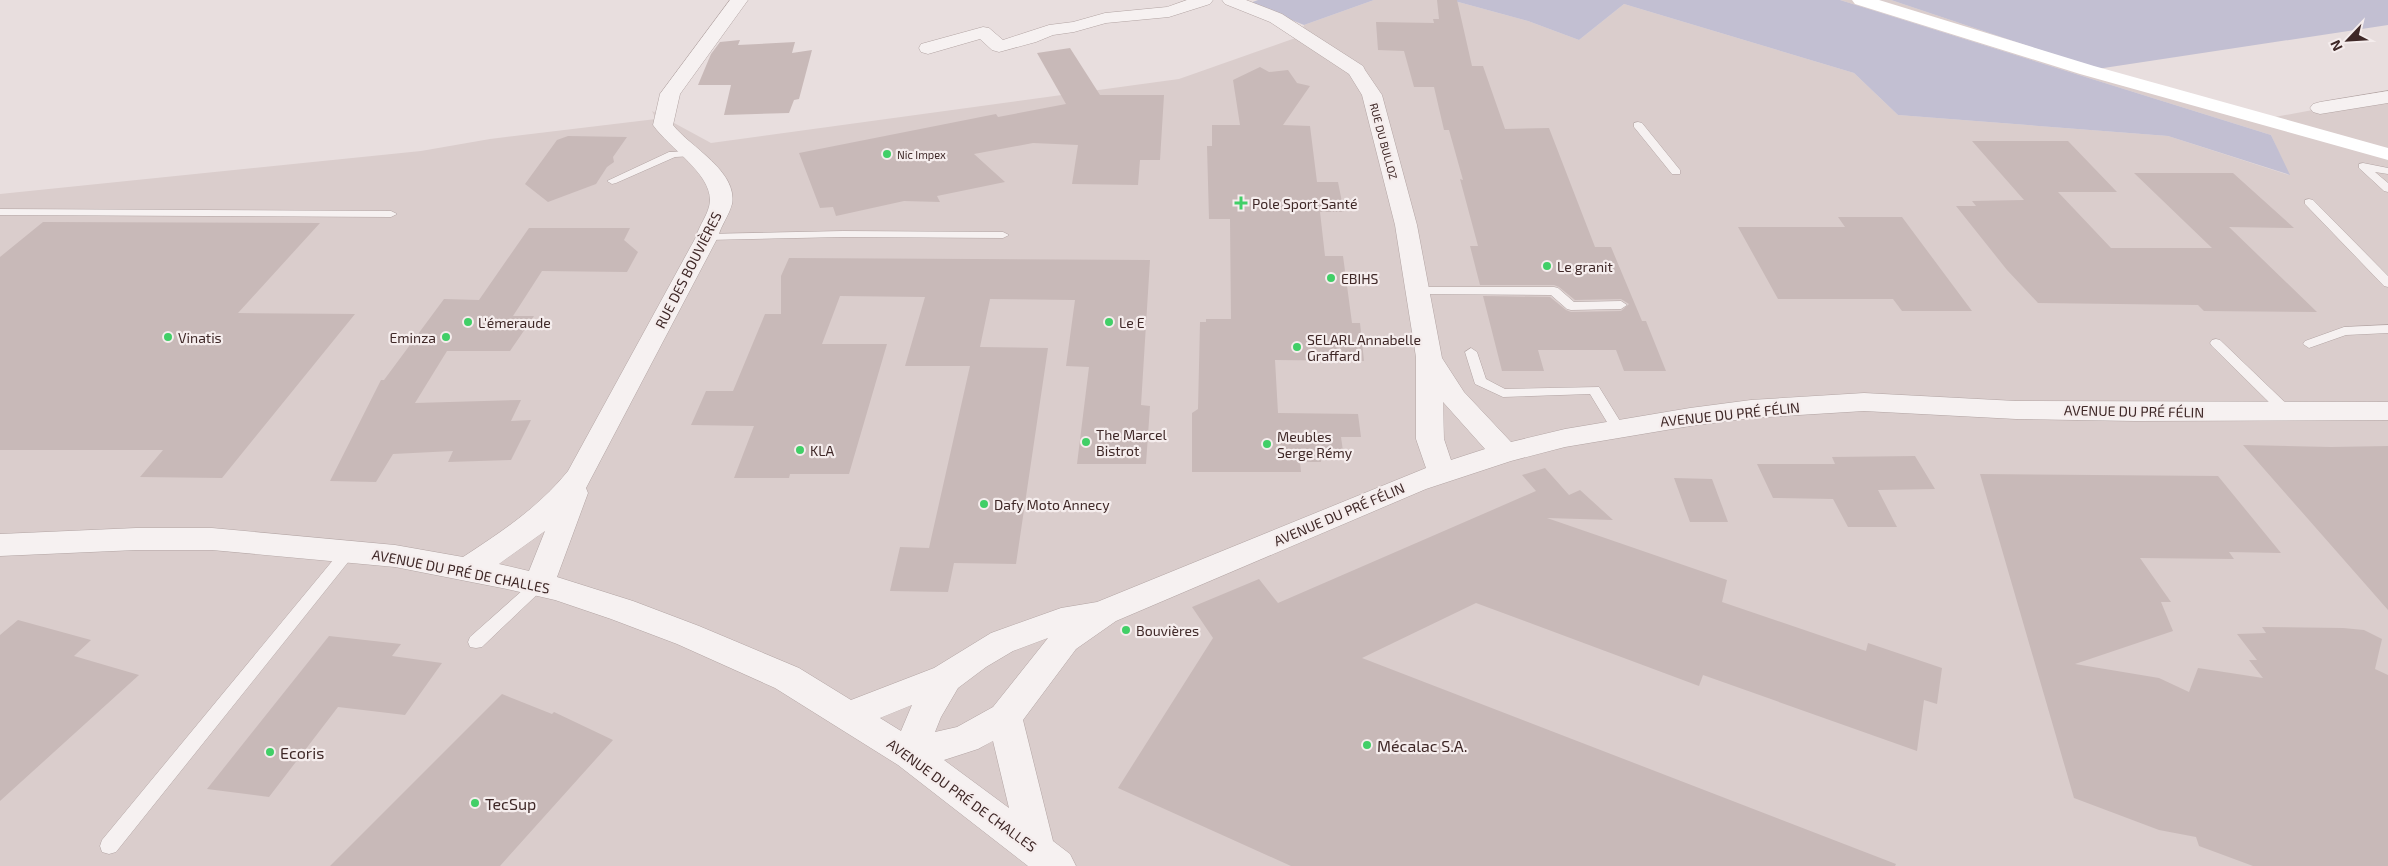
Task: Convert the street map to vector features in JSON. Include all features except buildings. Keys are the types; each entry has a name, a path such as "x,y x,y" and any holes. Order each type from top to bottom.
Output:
{"main road":[{"path":"1860,0 2069,64 2388,154"}],"street":[{"name":"RUE DES BOUVIÈRES","path":"467,570 539,521 565,496 579,477 707,237 720,206 721,192 714,176 669,135 663,125 667,103 675,87 739,0"},
{"path":"928,48 983,32 999,46 1030,38 1049,30 1074,27 1105,18 1169,12 1204,0"},
{"name":"RUE DU BULLOZ","path":"1231,0 1276,18 1356,70 1372,94 1406,225 1418,290 1429,357 1430,439 1442,474"},
{"path":"2320,108 2388,97"},
{"name":"RUE DU BULLOZ","path":"1429,357 1445,388 1456,402 1505,453"},
{"name":"AVENUE DU PRÉ FÉLIN","path":"910,754 966,739 1005,717 1065,640 1105,612 1416,482 1505,453 1565,438 1618,428 1744,410 1864,402 2016,410 2388,411"},
{"name":"RUE DES BOUVIÈRES","path":"539,584 570,508 579,477"},
{"name":"AVENUE DU PRÉ DE CHALLES","path":"0,545 68,541 212,539 395,556 539,584 622,610 688,635 786,678 910,754 1047,858"},
{"name":"AVENUE DU PRÉ FÉLIN","path":"847,716 946,678 974,658 1002,642 1061,620 1105,612"},
{"name":"AVENUE DU PRÉ FÉLIN","path":"910,754 925,713 946,678"},
{"path":"1005,717 1047,858"}],"lane":[{"path":"1638,125 1676,172"},
{"path":"612,181 674,154 690,154"},
{"path":"2388,171 2363,166 2388,189"},
{"path":"2309,202 2388,283"},
{"path":"0,212 391,214"},
{"path":"707,237 843,234 1003,235"},
{"path":"1418,290 1554,291 1571,306 1621,306"},
{"path":"2309,344 2344,331 2388,329"},
{"path":"2216,343 2287,412"},
{"path":"1471,352 1480,381 1503,393 1594,390 1618,428"},
{"path":"109,846 348,552"},
{"path":"476,642 539,584"}],"shaded area":[{"path":"1258,0 1374,0 1304,25 1250,3"},
{"path":"1374,0 1451,0 1528,21 1579,40 1624,4 1854,73 1898,115 2168,136 2289,175 2271,135 1840,0 1891,0 2097,69 2264,119 2388,96 2388,866 0,866 0,194 421,151 490,139 656,119 652,111 711,143 1179,79 1301,36 1304,25"},
{"path":"1451,0 1840,0 2271,135 2290,175 2168,136 1898,115 1854,73 1624,4 1579,40 1528,21"},
{"path":"1891,0 2388,0 2388,25 2097,69"}],"place":[{"name":"Nic Impex","path":"887,154"},
{"name":"Pole Sport Santé","path":"1241,203"},
{"name":"Le granit","path":"1547,266"},
{"name":"EBIHS","path":"1331,278"},
{"name":"L'émeraude","path":"468,322"},
{"name":"Le E","path":"1109,322"},
{"name":"Vinatis","path":"168,337"},
{"name":"Eminza","path":"446,337"},
{"name":"SELARL Annabelle Graffard","path":"1297,347"},
{"name":"The Marcel Bistrot","path":"1086,442"},
{"name":"Meubles Serge Rémy","path":"1267,444"},
{"name":"KLA","path":"800,450"},
{"name":"Dafy Moto Annecy","path":"984,504"},
{"name":"Bouvières","path":"1126,630"},
{"name":"Mécalac S.A.","path":"1367,745"},
{"name":"Ecoris","path":"270,752"},
{"name":"TecSup","path":"475,803"}]}
